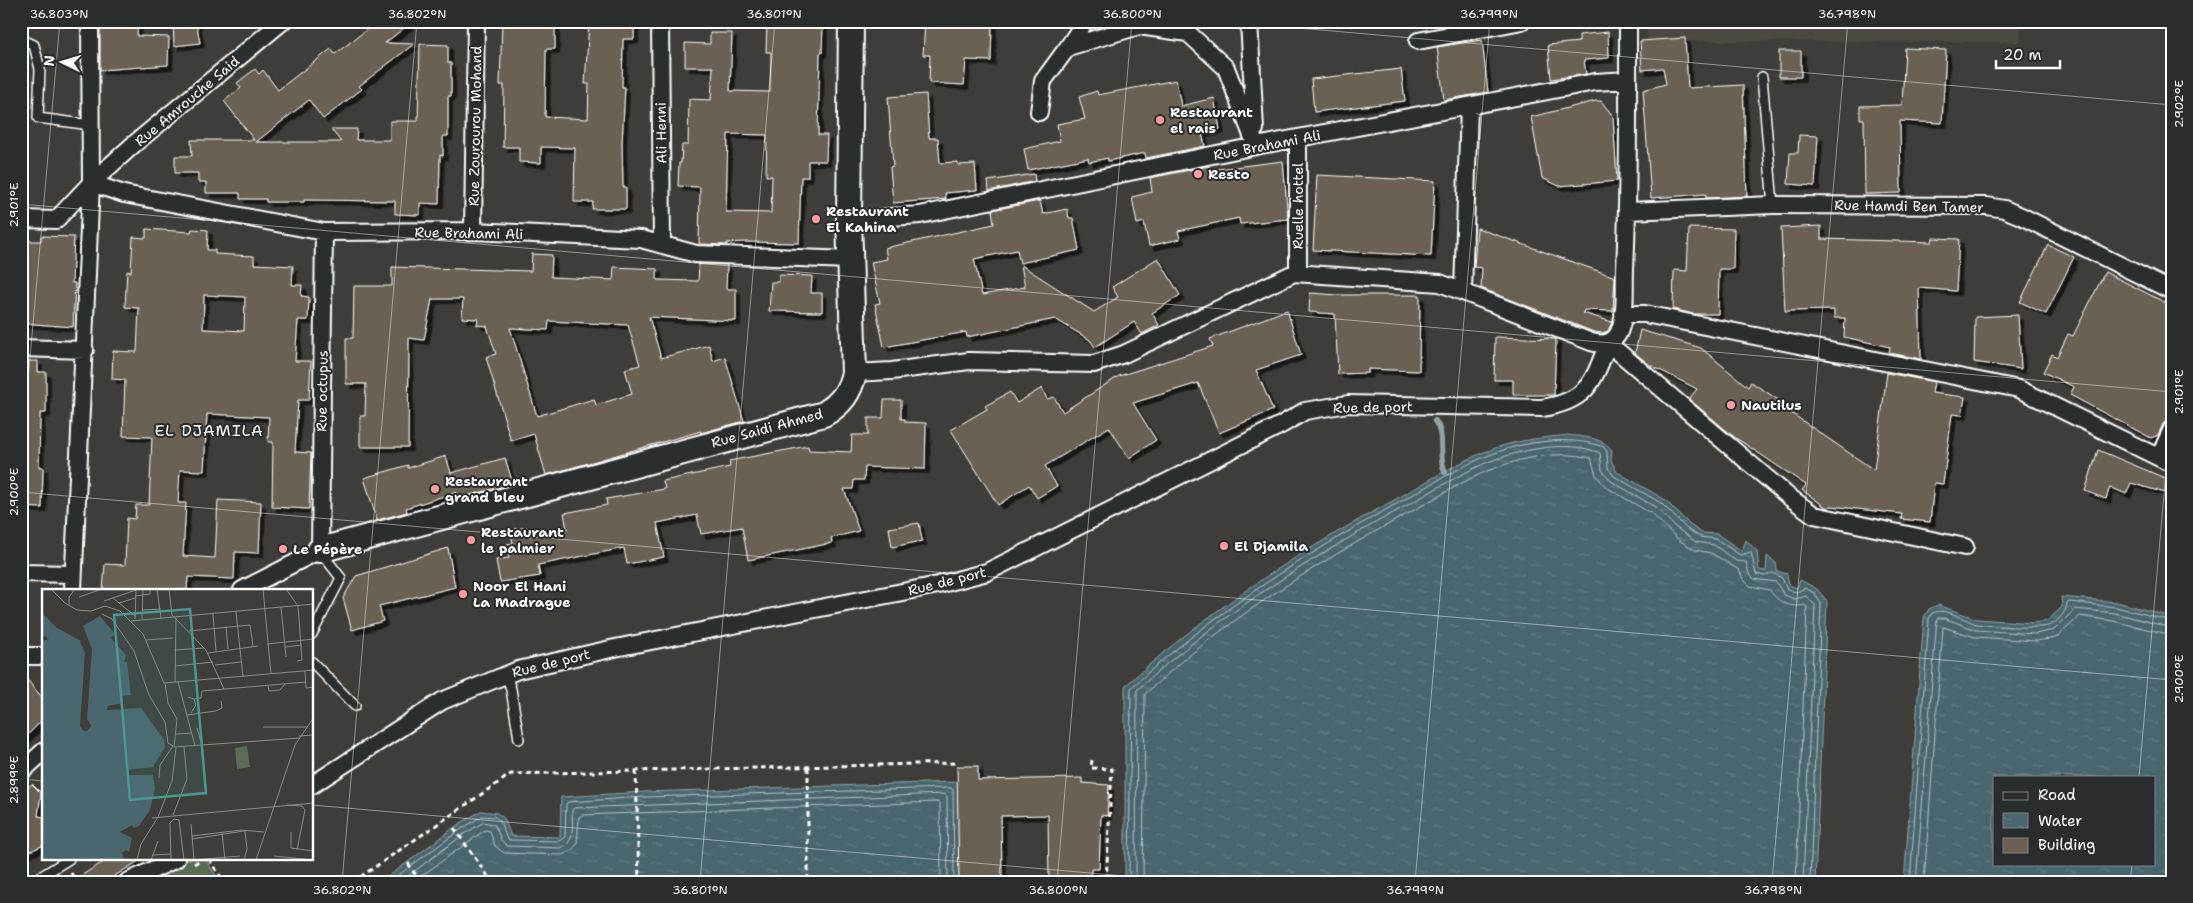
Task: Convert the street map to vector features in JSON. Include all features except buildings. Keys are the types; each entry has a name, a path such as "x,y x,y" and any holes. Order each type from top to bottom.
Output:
{"street":[{"path":"73,589 91,183 90,21"},
{"name":"Rue Amrouche Said","path":"21,219 56,220 91,183 262,29 283,21"},
{"name":"Rue Zourourou Mohand","path":"473,231 476,21"},
{"name":"Ali Henni","path":"660,21 662,245"},
{"name":"Rue Saidi Ahmed","path":"320,550 824,414 833,408 847,393 854,373 849,260 852,21"},
{"path":"1039,112 1044,81 1082,26 1081,21"},
{"path":"1249,21 1256,146"},
{"path":"1418,41 1522,21"},
{"path":"1628,21 1628,80"},
{"path":"1068,47 1139,26 1188,33 1226,68 1256,146"},
{"name":"Rue Brahami Ali","path":"849,220 920,215 1256,146 1595,82 1628,80"},
{"name":"Rue de port","path":"314,784 436,705 469,689 506,675 587,653 971,577 1010,561 1281,425 1305,411 1348,404 1542,408 1571,400 1593,381 1608,343 1619,332 1623,314 1628,211 1628,80"},
{"path":"1463,292 1468,107"},
{"name":"Ruelle hottel","path":"1298,138 1298,273"},
{"name":"Rue Brahami Ali","path":"91,183 124,194 324,232 473,231 641,239 696,254 849,260"},
{"name":"Rue Hamdi Ben Tamer","path":"1628,211 1773,205 1987,206 2004,209 2172,291"},
{"name":"Rue octupus","path":"320,550 324,232"},
{"path":"854,373 892,371 969,361 1094,364 1124,354 1294,273 1440,283 1591,342 1608,343 1788,496 1814,515 1965,547"},
{"path":"1623,314 1645,314 2019,390 2165,461 2172,429"},
{"path":"21,348 85,350"},
{"path":"244,589 320,550"},
{"path":"21,573 73,574"},
{"path":"21,670 33,656"},
{"path":"21,772 42,753"},
{"path":"127,882 174,860"}],"lane":[{"path":"21,39 34,45 40,68 38,118 91,125"},
{"path":"1762,76 1773,205"},
{"path":"314,630 341,578 320,550"},
{"path":"314,664 355,706"},
{"path":"506,675 511,689 519,739"},
{"path":"32,882 67,860"}],"path":[{"path":"1092,760 1091,768 1112,769 1106,882"},
{"path":"353,882 511,774 958,763"},
{"path":"808,767 808,882"},
{"path":"636,771 639,882"},
{"path":"454,828 492,882"},
{"path":"211,860 224,882"},
{"path":"408,862 420,882"}],"shaded area":[{"path":"1647,21 2021,21 2020,42 1647,41"}],"green space":[{"path":"186,860 206,860 220,882 147,882"}],"water":[{"path":"1568,435 1592,438 1603,442 1612,450 1611,460 1617,472 1664,499 1690,525 1702,533 1717,534 1742,551 1746,540 1757,551 1759,570 1766,571 1767,556 1776,563 1777,571 1787,574 1789,585 1797,588 1800,580 1817,589 1827,601 1815,882 1125,882 1125,686 1189,632 1255,584 1359,519 1478,455 1519,442"},
{"path":"2061,597 2117,602 2172,617 2172,882 1904,882 1924,617 1929,609 1938,605 1977,619 2034,623 2047,621 2062,607"},
{"path":"958,782 959,882 381,882 456,826 481,811 497,813 504,818 511,836 560,837 561,797 644,792"}],"waterway":[{"path":"1435,421 1440,433 1445,472"}],"place":[{"name":"Restaurant el rais","path":"1160,120"},
{"name":"Resto","path":"1198,174"},
{"name":"Restaurant El Kahina","path":"816,219"},
{"name":"Nautilus","path":"1731,405"},
{"name":"Restaurant grand bleu","path":"435,489"},
{"name":"Restaurant le palmier","path":"471,540"},
{"name":"El Djamila","path":"1224,546"},
{"name":"Le Pépère","path":"283,549"},
{"name":"Noor El Hani La Madrague","path":"463,594"}],"district":[{"name":"EL DJAMILA","path":"209,430"}]}
